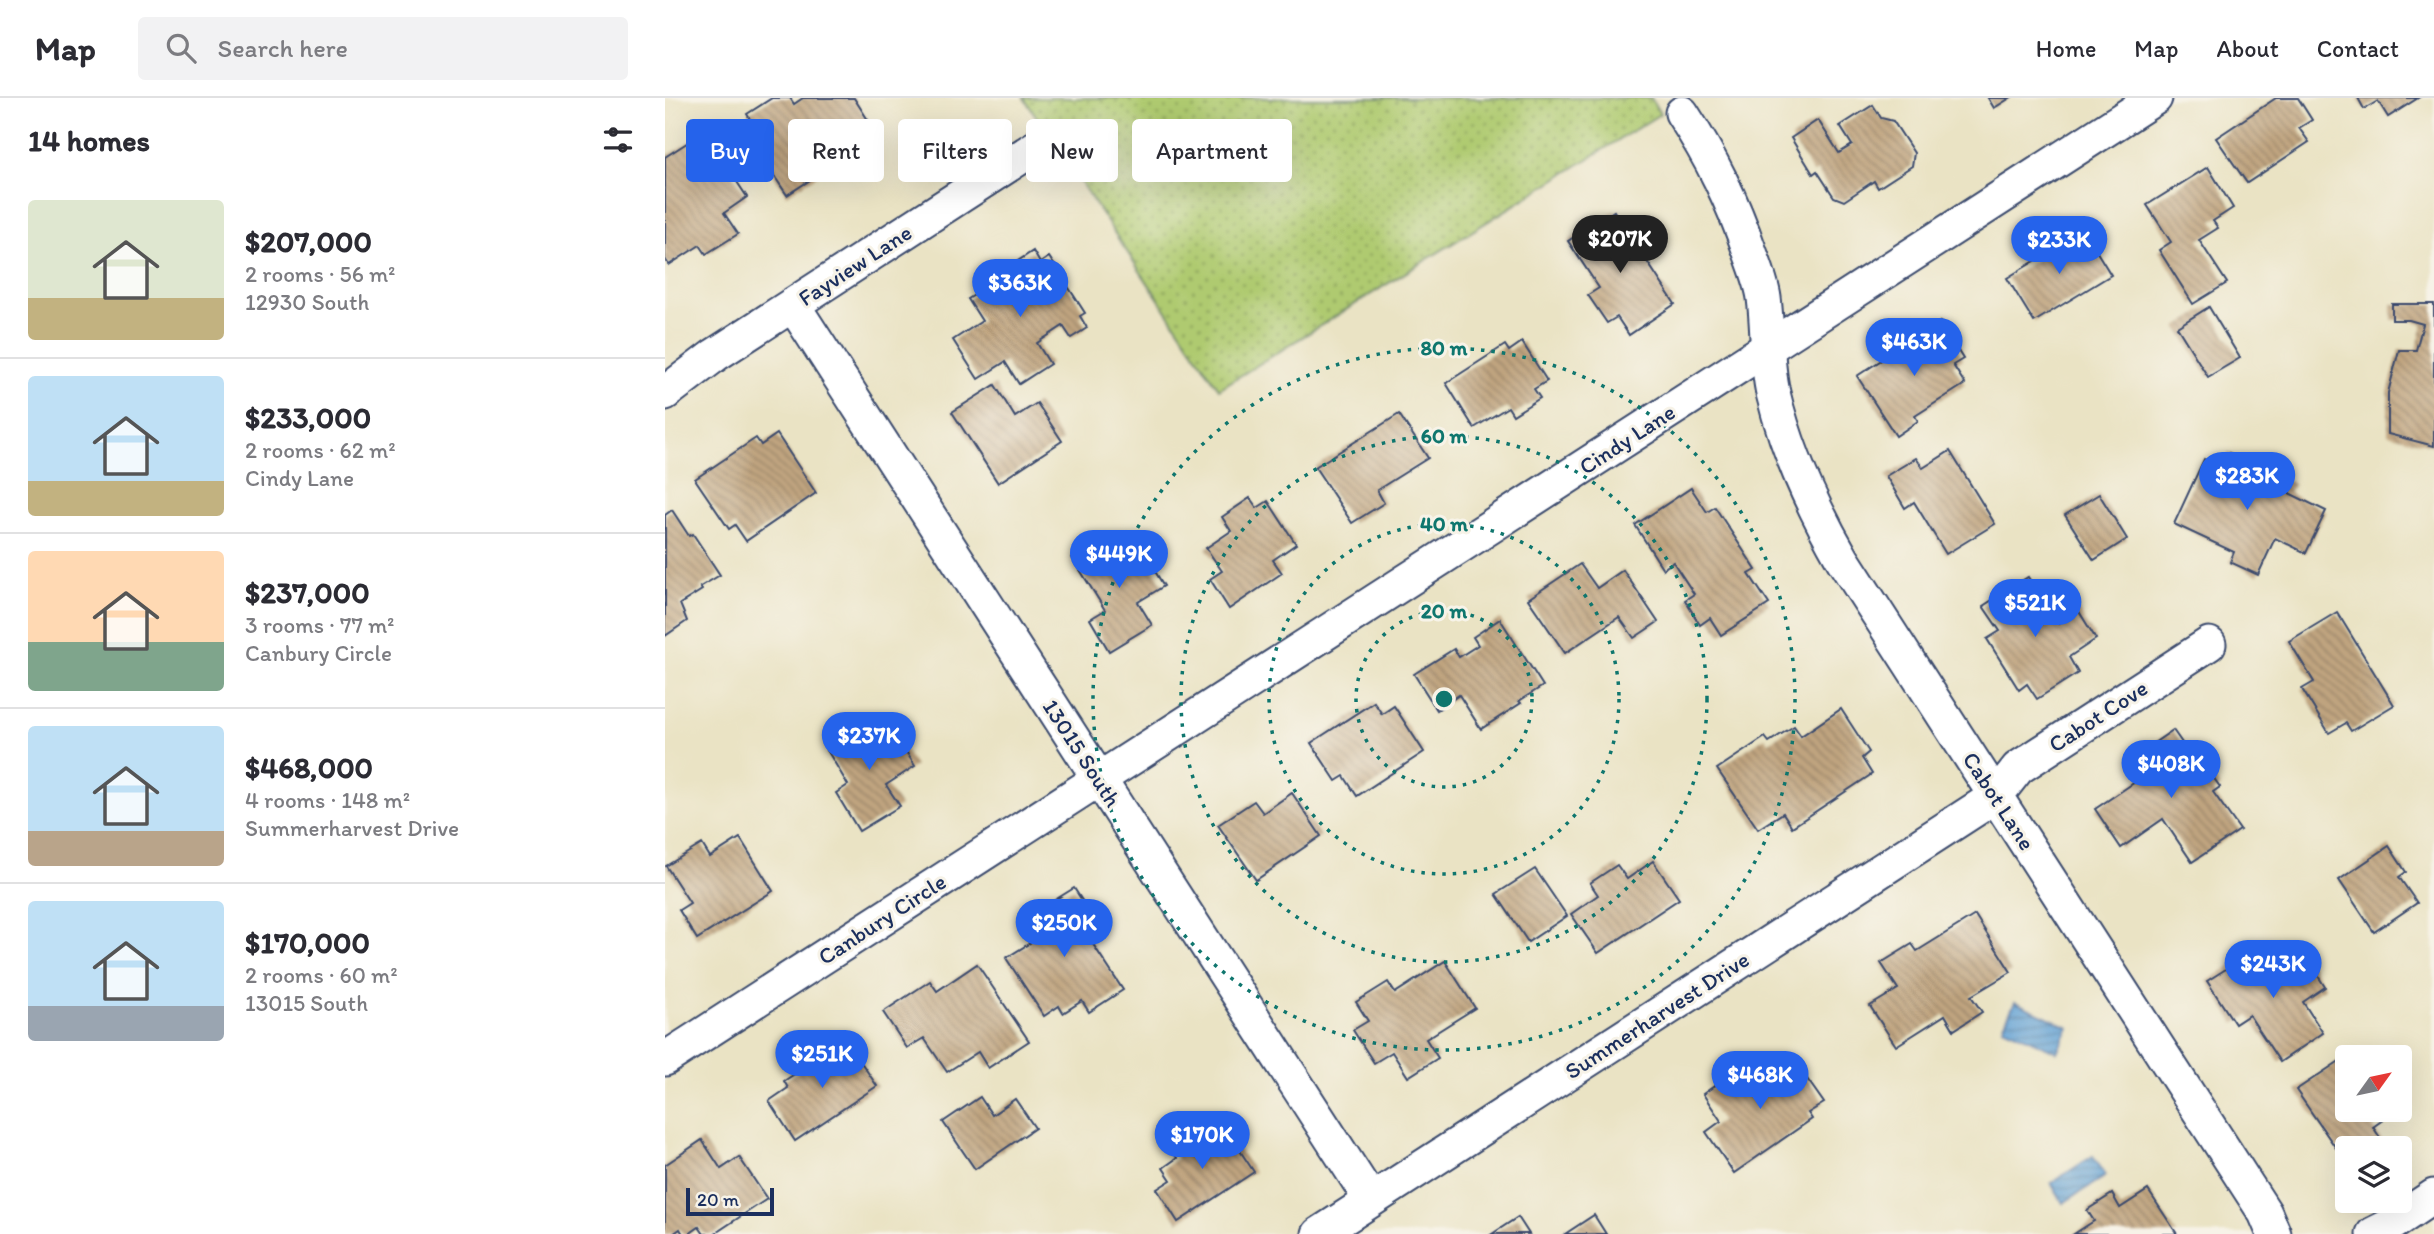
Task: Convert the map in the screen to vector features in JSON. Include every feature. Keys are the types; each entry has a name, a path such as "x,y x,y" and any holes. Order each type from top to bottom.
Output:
{"street":[{"name":"Cindy Lane","path":"1100,780 2155,98"},
{"name":"Cabot Lane","path":"1682,113 1734,205 1764,295 1773,393 1800,475 1819,519 2265,1213 2274,1234"},
{"name":"Fayview Lane","path":"665,393 715,355 1026,154"},
{"name":"13015 South","path":"793,305 1371,1200"},
{"name":"Cabot Cove","path":"1996,796 2018,768 2209,644"},
{"name":"Canbury Circle","path":"665,1059 1100,780"},
{"name":"Summerharvest Drive","path":"1319,1234 1996,796"},
{"path":"2373,1234 2434,1196"}],"green space":[{"path":"1024,98 1651,98 1660,114 1219,389 1080,182 1118,182 1118,119 1038,119"}],"water":[{"path":"2015,1002 2069,1027 2057,1052 2003,1027"},
{"path":"2093,1156 2106,1176 2063,1203 2051,1183"}],"building":[{"path":"772,98 790,98 794,104 803,98 854,98 867,119 788,119 788,182 807,182 787,195 774,176 774,119 750,119 747,114"},
{"path":"1988,98 2010,98 1994,108"},
{"path":"2276,98 2298,98 2312,120 2299,128 2309,142 2247,183 2216,138"},
{"path":"2358,98 2418,98 2388,117 2378,101 2364,109"},
{"path":"1873,105 1881,118 1893,121 1914,153 1912,166 1878,188 1874,181 1844,201 1834,197 1817,171 1813,174 1791,138 1818,120 1839,153 1852,145 1840,126"},
{"path":"686,144 686,182 737,182 747,197 724,213 738,234 706,254 700,245 669,265 665,259 665,157"},
{"path":"2208,167 2233,208 2213,221 2218,228 2199,240 2227,283 2193,304 2159,250 2171,242 2147,205"},
{"path":"1614,211 1675,304 1629,335 1617,317 1607,323 1588,295 1599,288 1568,241"},
{"path":"2084,231 2111,275 2034,322 2007,278"},
{"path":"1033,251 1040,263 1049,257 1085,313 1080,316 1087,328 1071,338 1063,326 1037,343 1050,364 1019,384 1005,362 978,379 953,340 982,321 968,299 992,284 989,280"},
{"path":"2392,304 2434,304 2434,446 2388,434 2388,393 2399,350 2416,350 2423,324 2409,320 2392,320"},
{"path":"2209,307 2240,358 2208,377 2177,327"},
{"path":"1940,322 1963,359 1953,365 1965,384 1915,416 1918,421 1896,436 1857,376"},
{"path":"1522,342 1547,381 1534,389 1540,398 1513,415 1508,407 1474,428 1446,383 1505,345 1509,351"},
{"path":"995,385 1015,417 1037,403 1062,441 998,483 952,412"},
{"path":"1399,414 1428,458 1377,490 1384,503 1352,523 1315,467"},
{"path":"777,434 816,493 746,541 735,525 729,529 695,479 756,438 761,445"},
{"path":"1950,451 1995,524 1946,554 1914,502 1905,508 1886,476 1916,458 1923,468"},
{"path":"2229,453 2294,484 2289,493 2326,511 2306,553 2275,538 2258,575 2230,562 2234,552 2174,524 2204,459 2222,468"},
{"path":"1691,488 1707,512 1715,507 1756,570 1749,574 1769,604 1721,635 1710,618 1700,625 1685,600 1694,594 1673,562 1663,569 1635,525"},
{"path":"2099,494 2127,539 2094,560 2065,515"},
{"path":"1250,498 1257,508 1268,501 1296,544 1273,560 1282,573 1229,609 1210,579 1222,571 1206,548 1231,531 1222,517"},
{"path":"672,510 689,536 693,534 720,575 680,604 687,621 665,636 665,515"},
{"path":"1135,539 1164,586 1138,602 1152,625 1109,651 1090,619 1105,610 1072,557 1098,541 1107,556"},
{"path":"1580,564 1597,588 1623,570 1658,622 1634,638 1619,617 1565,653 1528,599"},
{"path":"2028,577 2058,623 2078,610 2096,639 2069,657 2078,673 2037,699 2027,684 2019,690 1987,639 2000,631 1983,606"},
{"path":"2337,612 2394,705 2351,731 2346,723 2329,733 2302,689 2314,682 2289,641"},
{"path":"1500,619 1543,686 1481,729 1459,695 1437,710 1414,674 1454,649 1459,657 1478,645 1473,637"},
{"path":"1374,702 1382,714 1394,706 1424,752 1357,796 1344,776 1336,781 1311,743"},
{"path":"1841,709 1869,752 1862,758 1872,774 1792,827 1783,813 1758,829 1717,769 1765,737 1769,742 1794,726 1801,736"},
{"path":"887,721 915,766 886,785 900,806 859,831 836,793 848,785 824,745 850,729 857,740"},
{"path":"2173,730 2187,750 2192,747 2220,787 2213,792 2240,830 2192,862 2163,819 2121,848 2095,809 2147,774 2135,756"},
{"path":"1292,793 1321,836 1256,880 1218,825 1254,801 1263,813"},
{"path":"740,838 773,891 697,939 679,910 690,903 666,866 702,844 710,857"},
{"path":"2389,846 2406,872 2399,877 2417,903 2374,932 2339,880"},
{"path":"1653,861 1679,899 1598,953 1571,914 1598,895 1590,883 1617,865 1627,879"},
{"path":"1535,869 1567,916 1528,942 1496,894"},
{"path":"1074,888 1099,927 1087,935 1123,990 1089,1012 1082,1001 1063,1013 1059,1006 1044,1016 1006,958 1030,943 1023,933 1048,917 1042,908"},
{"path":"1975,915 2011,972 1971,996 1982,1012 1954,1030 1945,1015 1896,1046 1870,1006 1898,989 1881,963 1912,944 1917,951"},
{"path":"2283,946 2295,964 2306,957 2325,987 2303,1002 2323,1033 2280,1062 2249,1015 2235,1024 2207,981 2237,962 2244,972"},
{"path":"1445,961 1475,1008 1426,1039 1438,1058 1408,1077 1392,1052 1374,1063 1353,1030 1368,1021 1356,1002 1388,982 1395,993"},
{"path":"977,964 1029,1041 988,1068 978,1052 947,1072 924,1038 907,1048 883,1012 930,981 937,991"},
{"path":"846,1040 877,1086 795,1141 769,1101 788,1088 784,1081"},
{"path":"1791,1056 1824,1103 1808,1113 1812,1119 1734,1173 1706,1132 1721,1121 1703,1094 1730,1075 1737,1085 1771,1062 1774,1068"},
{"path":"2335,1064 2335,1122 2380,1122 2373,1127 2379,1136 2335,1136 2335,1147 2296,1090"},
{"path":"980,1097 992,1115 1015,1099 1035,1128 975,1169 943,1122"},
{"path":"1199,1124 1208,1138 1225,1128 1254,1172 1178,1222 1157,1189 1171,1180 1163,1168 1177,1158 1169,1145"},
{"path":"702,1140 721,1169 739,1157 767,1199 714,1234 704,1234 699,1227 689,1234 683,1234 680,1229 673,1234 665,1234 665,1165"},
{"path":"2148,1190 2177,1234 2074,1234 2094,1221 2087,1210 2112,1194 2120,1208"},
{"path":"1594,1215 1606,1234 1565,1234"},
{"path":"1518,1217 1529,1234 1492,1234"}]}
